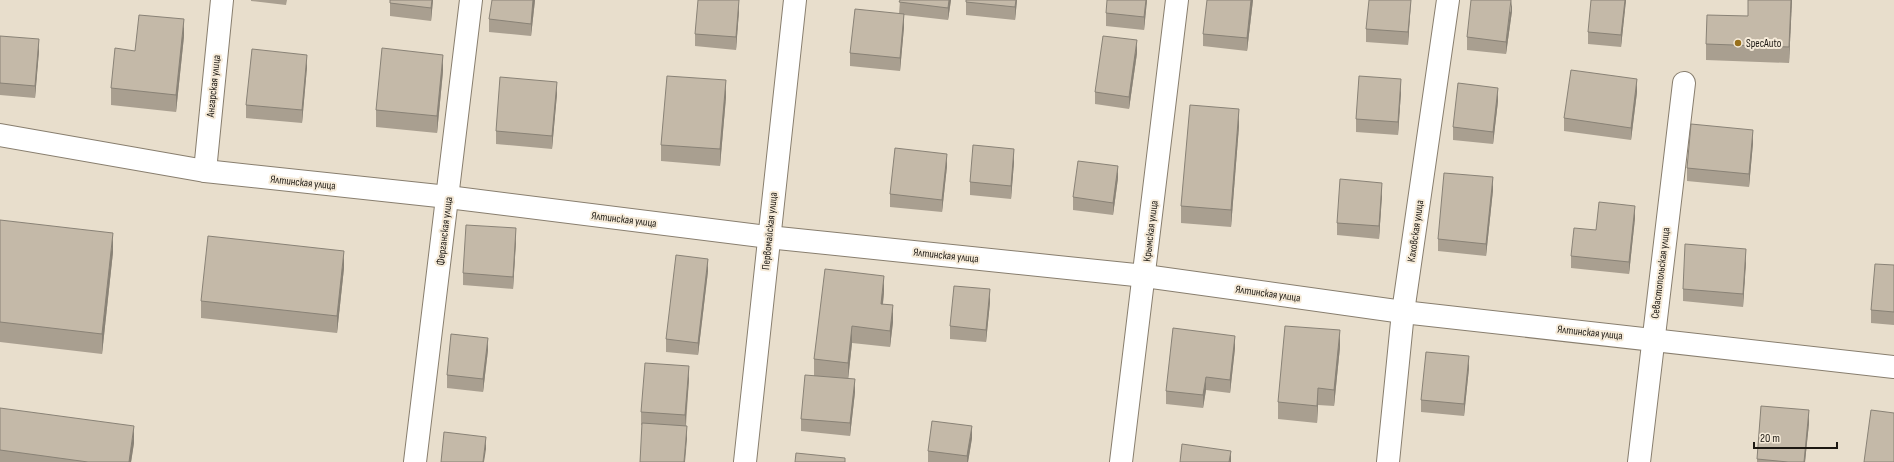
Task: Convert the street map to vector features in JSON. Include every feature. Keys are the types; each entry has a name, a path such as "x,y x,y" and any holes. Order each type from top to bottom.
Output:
{"street":[{"name":"Ангарская улица","path":"205,171 222,0"},
{"name":"Ферганская улица","path":"415,462 471,0"},
{"name":"Первомайская улица","path":"745,462 768,236 795,0"},
{"name":"Крымская улица","path":"1121,462 1145,276 1177,0"},
{"name":"Каховская улица","path":"1388,462 1403,312 1448,0"},
{"name":"Севастопольская улица","path":"1639,462 1652,338 1684,84"},
{"name":"Ялтинская улица","path":"0,135 205,171 448,197 768,236 1145,276 1403,312 1652,338 1894,367"}],"building":[{"path":"390,0 432,0 431,8 390,3"},
{"path":"492,0 533,0 531,24 489,19"},
{"path":"698,0 739,0 736,37 695,34"},
{"path":"900,0 949,0 948,8 899,2"},
{"path":"966,0 1016,0 1015,7 966,2"},
{"path":"1107,0 1146,0 1144,17 1106,13"},
{"path":"1207,0 1251,0 1247,38 1203,34"},
{"path":"1369,0 1411,0 1408,32 1366,29"},
{"path":"1471,0 1511,0 1506,42 1467,37"},
{"path":"1591,0 1625,0 1621,35 1588,32"},
{"path":"1748,0 1791,0 1789,47 1706,44 1707,15 1748,16"},
{"path":"855,9 904,14 900,58 850,53"},
{"path":"139,15 184,19 176,95 111,88 115,48 135,51"},
{"path":"0,36 39,39 35,86 0,83"},
{"path":"1103,36 1137,40 1129,97 1095,92"},
{"path":"382,48 443,55 437,116 376,110"},
{"path":"252,49 307,55 302,110 246,105"},
{"path":"1571,70 1637,79 1631,128 1564,118"},
{"path":"667,76 726,80 720,149 661,145"},
{"path":"1359,76 1401,79 1398,122 1356,119"},
{"path":"500,77 557,82 552,136 496,131"},
{"path":"1458,83 1498,88 1493,132 1453,127"},
{"path":"1190,105 1239,109 1231,210 1181,206"},
{"path":"1691,124 1753,130 1749,174 1687,168"},
{"path":"973,145 1014,149 1011,186 970,182"},
{"path":"895,148 947,154 942,200 890,194"},
{"path":"1078,161 1118,166 1113,203 1073,197"},
{"path":"1444,173 1493,177 1486,244 1438,239"},
{"path":"1340,179 1382,183 1379,226 1337,223"},
{"path":"1599,202 1635,206 1629,262 1571,256 1574,228 1596,230"},
{"path":"0,220 113,233 102,334 0,322"},
{"path":"466,225 516,228 513,277 463,273"},
{"path":"208,236 344,251 337,316 201,301"},
{"path":"1685,244 1746,249 1743,294 1683,289"},
{"path":"676,255 708,259 698,343 666,339"},
{"path":"1875,264 1894,265 1894,312 1871,310"},
{"path":"825,269 884,276 881,304 893,305 890,331 852,326 848,363 814,359"},
{"path":"954,286 990,289 986,330 950,326"},
{"path":"1285,326 1340,330 1334,390 1318,388 1317,406 1278,402"},
{"path":"1173,328 1235,336 1230,380 1206,377 1203,395 1166,391"},
{"path":"451,334 488,338 483,379 447,375"},
{"path":"1426,352 1469,356 1464,404 1421,400"},
{"path":"645,363 689,366 685,415 641,412"},
{"path":"805,375 855,379 850,423 801,419"},
{"path":"1761,406 1809,410 1804,462 1757,459"},
{"path":"0,408 134,426 129,462 88,462 0,450"},
{"path":"1871,410 1894,413 1894,462 1864,462"},
{"path":"932,421 972,426 967,456 928,451"},
{"path":"642,423 687,426 684,462 640,462"},
{"path":"444,432 486,437 483,462 441,462"},
{"path":"1182,444 1231,451 1229,462 1180,462"},
{"path":"796,453 845,458 845,462 795,462"}],"place":[{"name":"SpecAuto","path":"1738,43"}]}
